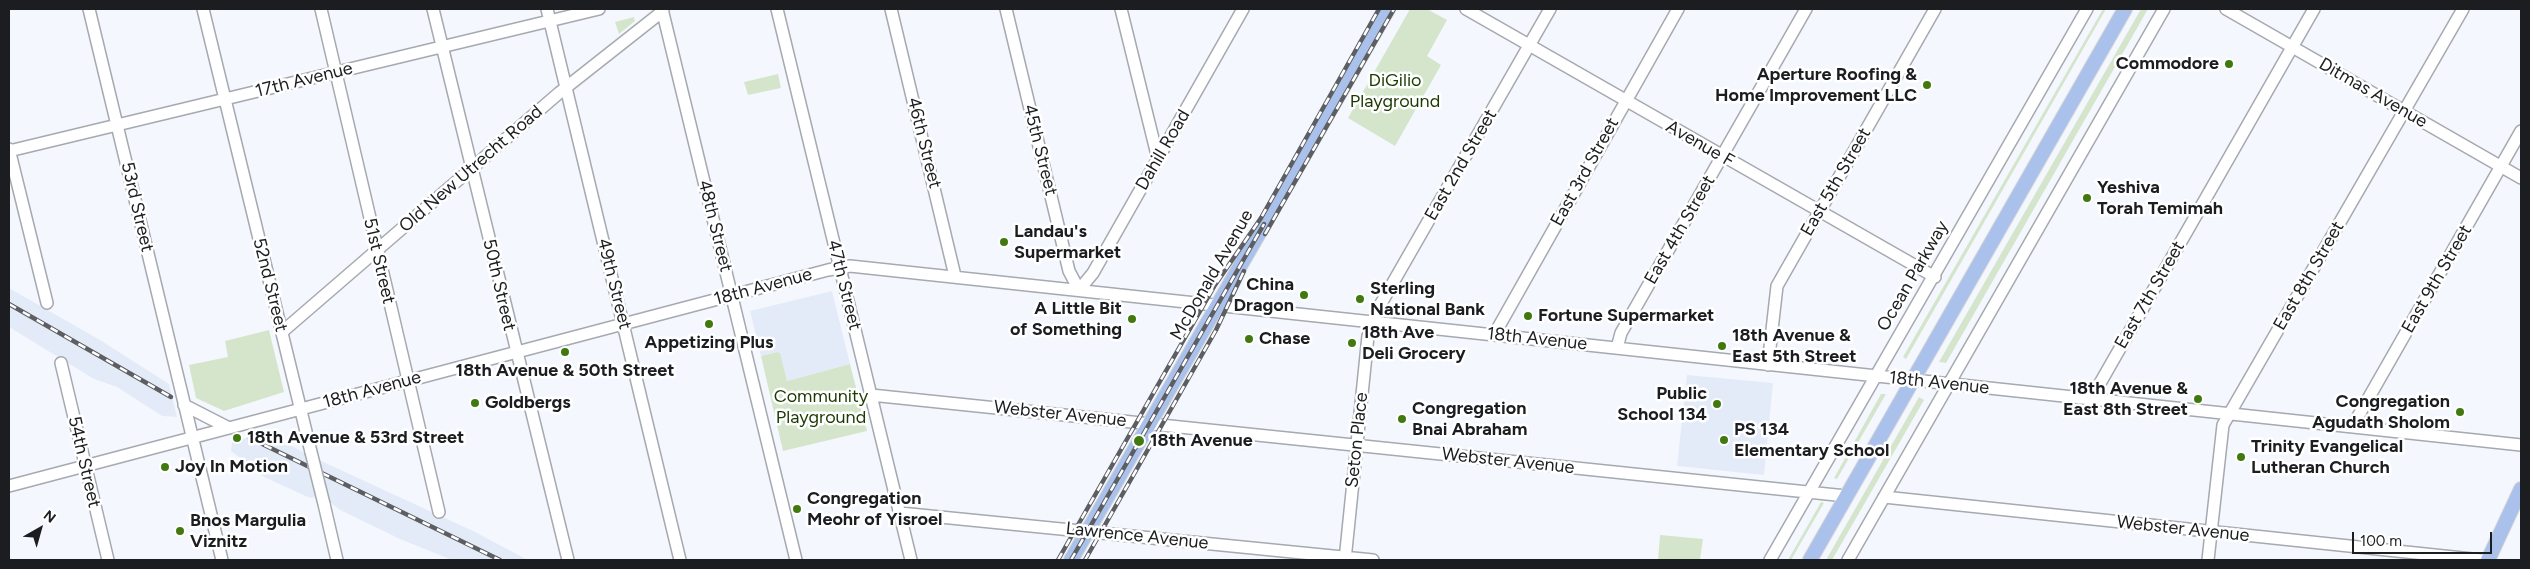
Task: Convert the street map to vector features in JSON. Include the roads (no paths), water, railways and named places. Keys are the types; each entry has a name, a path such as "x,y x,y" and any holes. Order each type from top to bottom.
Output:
{"main road":[{"name":"McDonald Avenue","path":"1071,560 1388,9"},
{"path":"1810,560 2125,9"},
{"path":"2488,560 2521,489"}],"street":[{"name":"53rd Street","path":"89,9 222,560"},
{"name":"52nd Street","path":"203,9 338,560"},
{"name":"51st Street","path":"321,9 439,512"},
{"name":"50th Street","path":"433,9 568,560"},
{"name":"49th Street","path":"548,9 680,560"},
{"name":"17th Avenue","path":"9,151 599,9"},
{"name":"47th Street","path":"777,9 912,560"},
{"name":"46th Street","path":"891,9 956,276"},
{"name":"45th Street","path":"1006,9 1069,271 1079,290"},
{"path":"1121,9 1158,159"},
{"name":"Avenue F","path":"1466,9 1818,212 1935,277"},
{"name":"East 2nd Street","path":"1373,322 1379,307 1550,9"},
{"name":"East 3rd Street","path":"1494,335 1678,9"},
{"name":"East 4th Street","path":"1617,348 1620,333 1806,9"},
{"name":"East 5th Street","path":"1768,365 1777,286 1935,9"},
{"name":"Ocean Parkway","path":"1770,560 1935,277 2087,9"},
{"path":"1848,560 1947,384 2164,9"},
{"name":"Ditmas Avenue","path":"2226,9 2521,178"},
{"name":"East 7th Street","path":"2091,399 2314,9"},
{"name":"East 8th Street","path":"2208,560 2223,425 2463,9"},
{"name":"Old New Utrecht Road","path":"282,332 471,168 663,10"},
{"name":"48th Street","path":"663,10 796,560"},
{"name":"Dahill Road","path":"1079,290 1093,273 1240,11"},
{"name":"East 9th Street","path":"2352,427 2521,132"},
{"path":"9,151 47,303"},
{"name":"18th Avenue","path":"9,486 732,295 840,268 857,266 2521,445"},
{"name":"Seton Place","path":"1346,559 1368,336 1373,322"},
{"name":"54th Street","path":"61,363 108,560"},
{"name":"Webster Avenue","path":"871,395 1846,496"},
{"path":"184,405 229,428"},
{"name":"Webster Avenue","path":"1884,497 2482,560"},
{"name":"Lawrence Avenue","path":"900,514 1087,531 1346,559 1374,560"}],"railway":[{"path":"1058,560 1215,285 1261,218 1379,9"},
{"path":"1265,234 1394,9"},
{"path":"1071,560 1264,224"},
{"path":"1085,560 1216,330 1244,271"},
{"path":"9,304 171,397"},
{"path":"250,438 500,560"}],"place":[{"name":"Commodore","path":"2229,64"},
{"name":"Aperture Roofing & Home Improvement LLC","path":"1927,85"},
{"name":"Yeshiva Torah Temimah","path":"2087,198"},
{"name":"Landau's Supermarket","path":"1004,242"},
{"name":"China Dragon","path":"1304,295"},
{"name":"Sterling National Bank","path":"1360,299"},
{"name":"Fortune Supermarket","path":"1528,316"},
{"name":"A Little Bit of Something","path":"1132,319"},
{"name":"Appetizing Plus","path":"709,324"},
{"name":"Chase","path":"1249,339"},
{"name":"18th Ave Deli Grocery","path":"1352,343"},
{"name":"18th Avenue & East 5th Street","path":"1722,346"},
{"name":"18th Avenue & 50th Street","path":"565,352"},
{"name":"18th Avenue & East 8th Street","path":"2198,399"},
{"name":"Goldbergs","path":"475,403"},
{"name":"Public School 134","path":"1717,404"},
{"name":"Congregation Agudath Sholom","path":"2460,412"},
{"name":"Congregation Bnai Abraham","path":"1402,419"},
{"name":"18th Avenue & 53rd Street","path":"237,438"},
{"name":"PS 134 Elementary School","path":"1724,440"},
{"name":"18th Avenue","path":"1139,441"},
{"name":"Trinity Evangelical Lutheran Church","path":"2241,457"},
{"name":"Joy In Motion","path":"165,467"},
{"name":"Congregation Meohr of Yisroel","path":"797,509"},
{"name":"Bnos Margulia Viznitz","path":"180,531"}],"park label":[{"name":"DiGilio Playground","path":"1395,91"},
{"name":"Community Playground","path":"821,407"}]}
